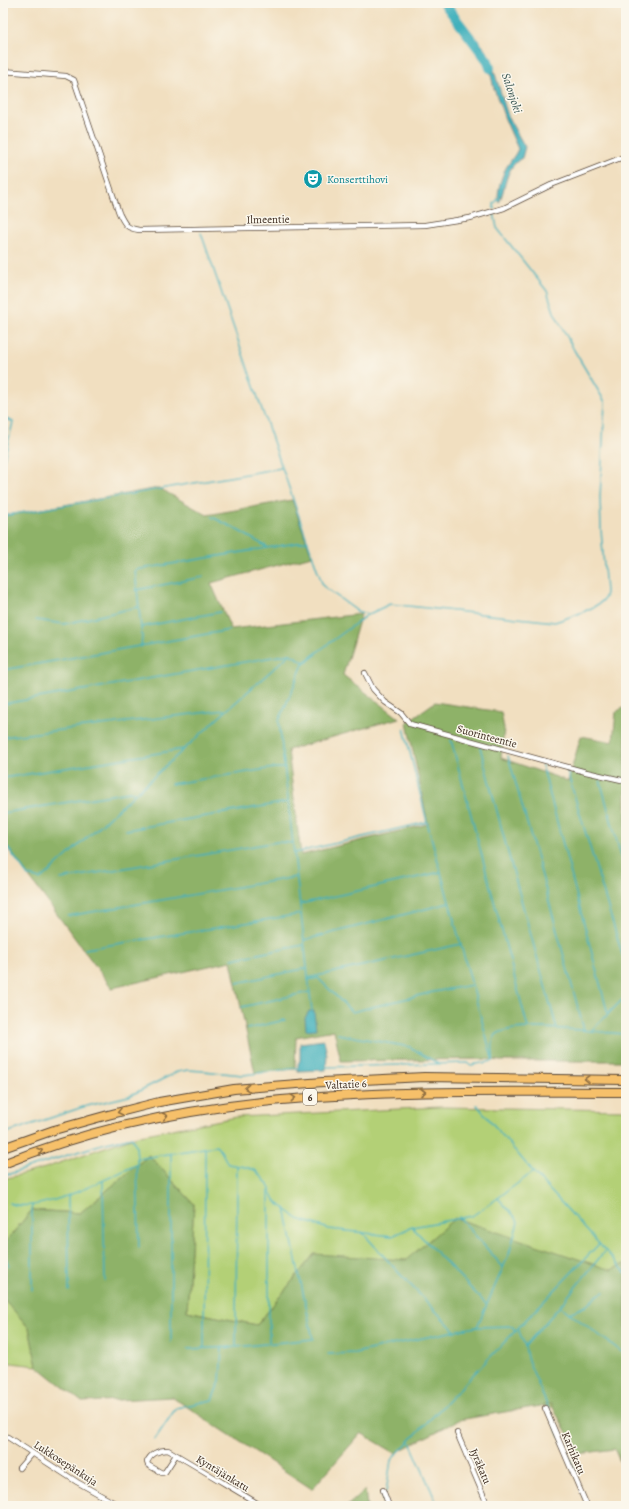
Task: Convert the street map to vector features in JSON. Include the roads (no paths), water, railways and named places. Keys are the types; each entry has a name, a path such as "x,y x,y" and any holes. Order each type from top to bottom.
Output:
{"highway":[{"name":"Valtatie 6","path":"3,1148 54,1130 108,1114 159,1102 234,1089 352,1080 424,1077 626,1080"},
{"name":"Valtatie 6","path":"3,1164 59,1145 149,1120 183,1112 275,1100 396,1092 626,1092"}],"street":[{"name":"Ilmeentie","path":"3,71 66,76 74,80 119,213 129,228 139,230 425,225 440,223 470,218 504,208 551,185 626,156"},
{"name":"Suorinteentie","path":"365,673 373,690 385,702 401,713 410,724 586,772 626,781"},
{"name":"Karhikatu","path":"545,1408 587,1506"},
{"name":"Jyräkatu","path":"457,1433 488,1506"},
{"name":"Lukkosepänkuja","path":"3,1434 27,1448 32,1453 77,1482 120,1506"},
{"name":"Kyntäjänkatu","path":"176,1455 165,1472 162,1473 147,1462 150,1456 163,1450 168,1450 262,1506"},
{"path":"19,1468 32,1453"},
{"path":"383,1490 390,1506"}],"water":[{"name":"Salonjoki","path":"444,3 448,3 485,49 491,61 509,119 525,147 522,158 516,162 509,172 499,203 499,190 502,176 518,149 494,88 485,56"},
{"path":"309,1011 314,1011 316,1029 306,1030 305,1018"},
{"path":"324,1040 327,1055 326,1070 298,1071 298,1064 300,1060 300,1043"}],"waterway":[{"name":"Salonjoki","path":"444,3 488,61 490,68"},
{"path":"494,209 494,204 499,198"},
{"path":"312,1011 279,721 304,662 367,615 390,604 555,622 581,613 595,606 604,599 606,594 600,497 605,402 574,350 554,312 547,291 497,228 494,213"},
{"path":"201,233 323,586 357,611 368,614"},
{"path":"3,417 13,422 3,463"},
{"path":"3,516 281,468"},
{"path":"212,517 267,547"},
{"path":"141,647 142,637 135,570 308,541"},
{"path":"136,590 203,577"},
{"path":"36,620 64,624 138,607"},
{"path":"141,627 220,612"},
{"path":"3,670 230,630"},
{"path":"3,704 290,654 304,662"},
{"path":"3,841 28,876 40,879 290,654"},
{"path":"304,664 317,654"},
{"path":"3,737 225,710"},
{"path":"404,728 427,822 493,1061"},
{"path":"451,740 528,1028"},
{"path":"480,747 557,1029"},
{"path":"3,778 184,749"},
{"path":"508,756 584,1030"},
{"path":"542,765 608,1014"},
{"path":"171,784 274,768 285,768"},
{"path":"567,771 626,967"},
{"path":"600,780 626,874"},
{"path":"3,813 129,792 135,793"},
{"path":"126,830 288,802"},
{"path":"294,853 427,822"},
{"path":"61,879 277,842 293,843"},
{"path":"300,904 441,872"},
{"path":"68,916 296,877"},
{"path":"304,940 449,903"},
{"path":"85,949 301,914"},
{"path":"308,978 461,944"},
{"path":"232,959 304,945"},
{"path":"237,983 307,968"},
{"path":"308,980 318,978 352,1012 433,992 472,985"},
{"path":"242,1007 309,992"},
{"path":"591,1031 626,996"},
{"path":"247,1029 285,1020"},
{"path":"493,1061 492,1045 495,1036 503,1031 536,1028 626,1034"},
{"path":"338,1034 410,1047 437,1063"},
{"path":"326,1067 468,1063 471,1065 493,1061"},
{"path":"3,1134 83,1107 129,1096 177,1072 188,1070 243,1075 298,1068"},
{"path":"477,1105 533,1172 626,1273"},
{"path":"3,1176 102,1144 132,1137 136,1146 137,1159 139,1248"},
{"path":"137,1159 216,1146 221,1151 228,1164 255,1170 267,1183 276,1202 298,1219 329,1229 392,1236 412,1227 472,1216 533,1172"},
{"path":"204,1348 205,1148"},
{"path":"171,1153 171,1342"},
{"path":"10,1203 22,1206 55,1200 92,1186 136,1165"},
{"path":"236,1346 237,1166"},
{"path":"103,1181 105,1281"},
{"path":"269,1191 269,1343"},
{"path":"68,1196 69,1291"},
{"path":"477,1327 509,1254 518,1222 498,1198"},
{"path":"32,1205 32,1290"},
{"path":"187,1349 236,1347 313,1339 285,1208"},
{"path":"459,1217 503,1267"},
{"path":"412,1227 486,1304"},
{"path":"362,1232 454,1330"},
{"path":"386,1492 391,1460 599,1244"},
{"path":"3,1251 9,1266"},
{"path":"525,1346 605,1251"},
{"path":"569,1313 586,1306 598,1295 604,1292"},
{"path":"560,1306 626,1355"},
{"path":"328,1354 355,1353 476,1327 512,1326 516,1332"},
{"path":"518,1329 525,1346 527,1358 576,1473"},
{"path":"155,1439 176,1408 212,1400 220,1381 222,1347"},
{"path":"410,1442 438,1506"},
{"path":"383,1495 382,1497 385,1506"}],"place":[{"name":"Konserttihovi","path":"313,179"}]}
